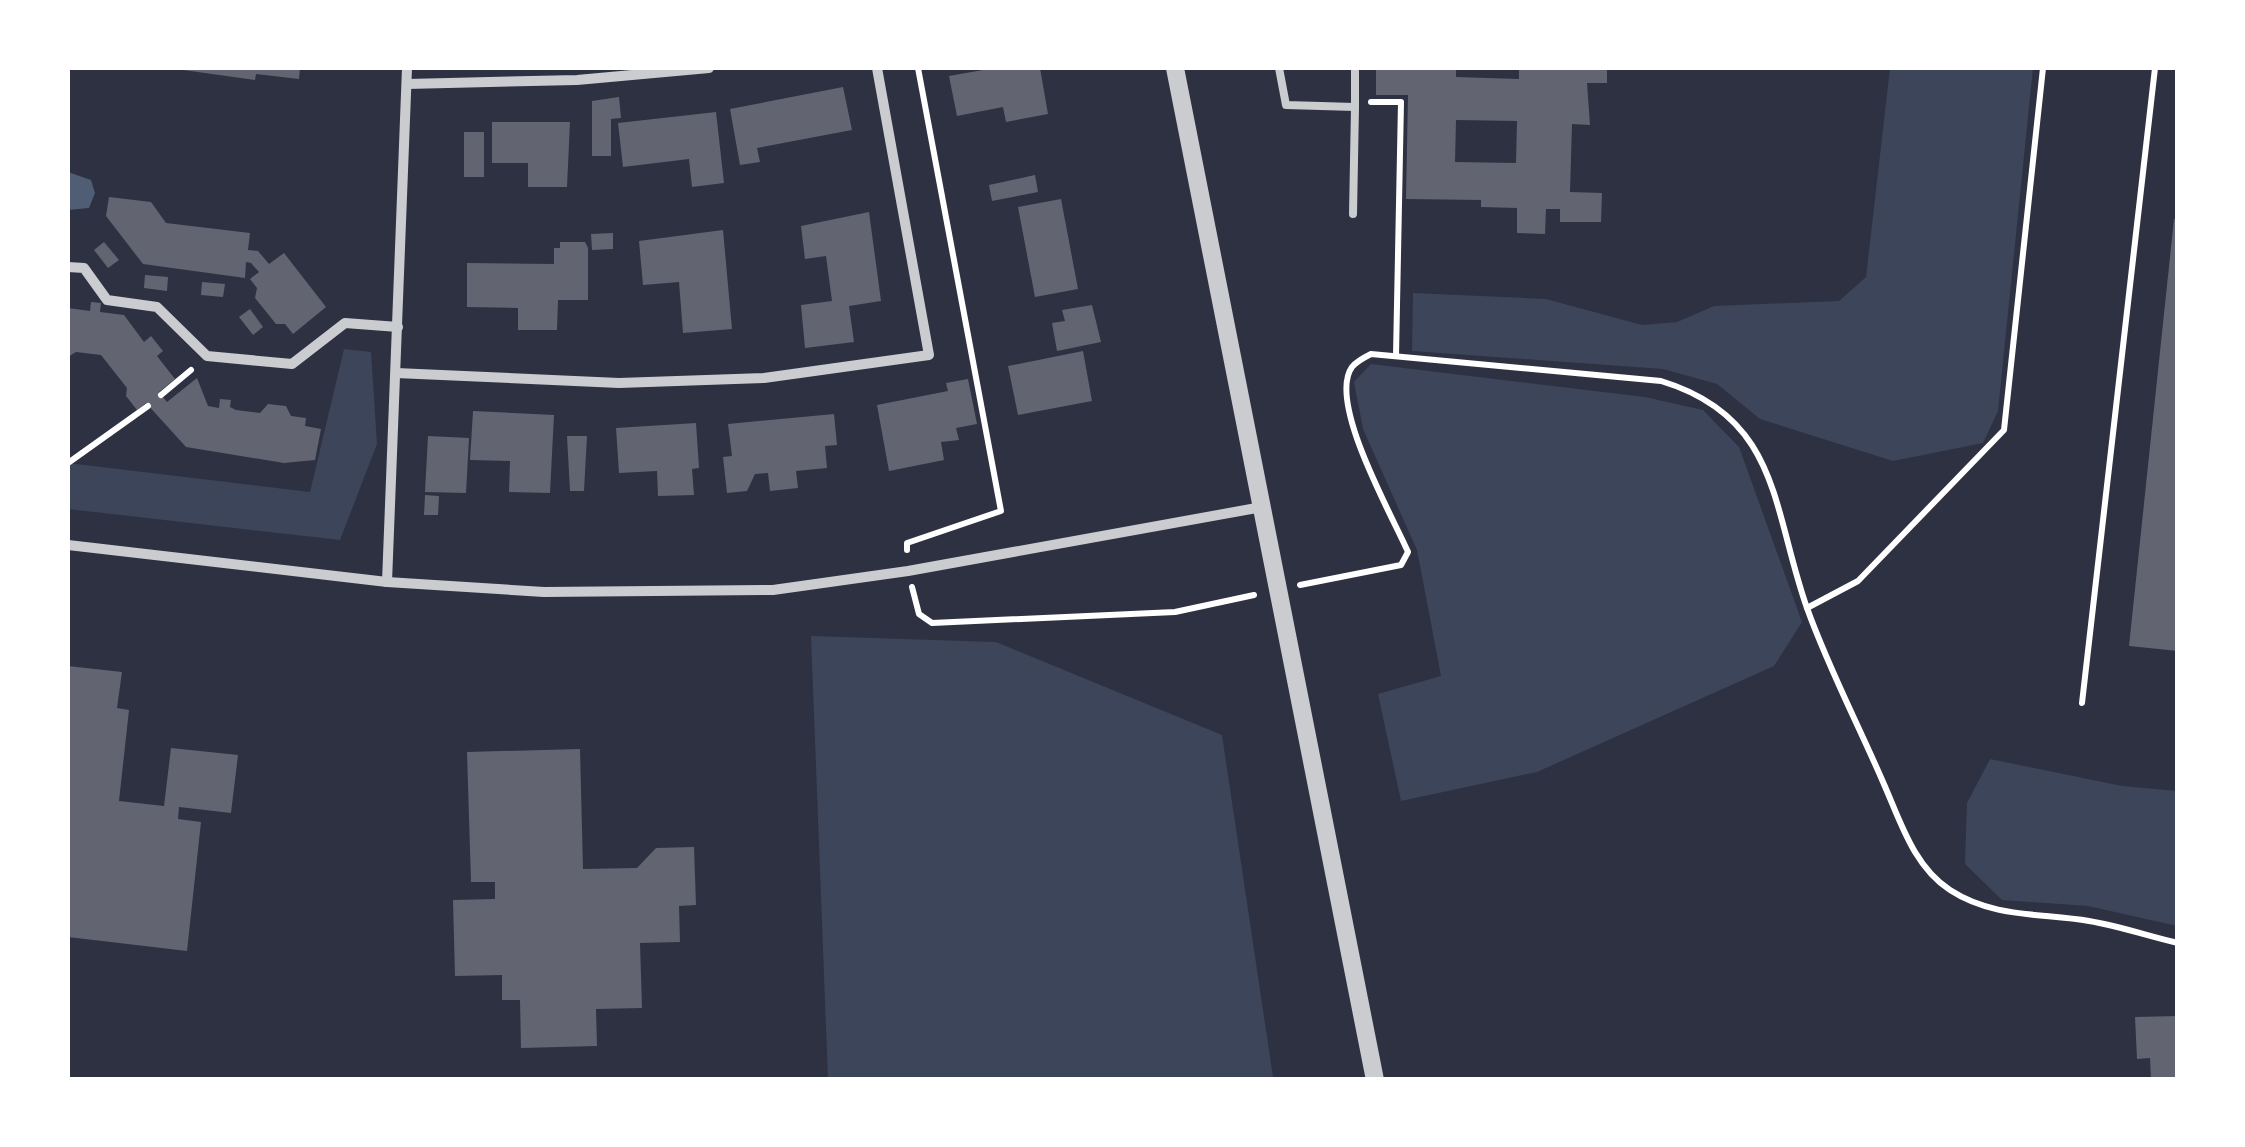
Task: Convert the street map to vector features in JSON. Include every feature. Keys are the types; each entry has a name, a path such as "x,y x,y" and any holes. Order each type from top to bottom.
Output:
{"street":[{"path":"387,582 407,68"},
{"path":"408,84 577,80 710,68"},
{"path":"396,373 637,382 764,378 928,355 876,68"},
{"path":"1174,68 1374,1080"},
{"path":"68,267 84,268 108,300 157,306 207,356 292,364 346,323 398,327"},
{"path":"68,545 387,582 544,592 773,590 908,571 1262,506"}],"lane":[{"path":"1279,68 1286,105 1355,107"},
{"path":"1354,214 1355,68"}],"path":[{"path":"918,68 1002,510 906,543 908,571 919,614 932,624 1174,612"},
{"path":"1807,608 1858,581 2004,430 2043,68"},
{"path":"2082,703 2156,68"},
{"path":"1355,107 1373,102 1401,102 1396,356"},
{"path":"1379,568 1401,565 1408,552 1346,410 1346,384 1352,366 1371,354 1661,380 1694,391 1723,408 1750,441 1774,489 1807,608 1915,854 1948,888 2001,912 2090,922 2178,942"},
{"path":"161,395 207,356"},
{"path":"68,463 148,406"}],"shaded area":[{"path":"1890,68 2033,68 1998,411 1983,443 1893,461 1760,419 1717,384 1663,369 1412,351 1413,293 1546,299 1642,325 1677,322 1714,306 1839,301 1866,277"},
{"path":"68,172 91,180 95,193 89,208 68,210"},
{"path":"344,349 371,352 377,444 340,540 68,509 68,463 310,492"},
{"path":"1371,364 1645,397 1703,410 1739,447 1802,622 1774,666 1537,772 1401,801 1378,694 1441,676 1417,550 1363,429 1354,382"},
{"path":"811,636 996,642 1222,735 1273,1077 828,1079"},
{"path":"1990,759 2122,786 2177,791 2177,926 2088,906 2002,900 1965,864 1967,803"}],"building":[{"path":"169,68 300,68 299,79 256,74 255,80"},
{"path":"994,68 1040,68 1048,114 1006,122 1003,107 957,116 949,76"},
{"path":"1376,68 1456,68 1456,77 1519,79 1519,68 1607,68 1607,83 1587,83 1590,125 1572,124 1570,192 1602,193 1601,222 1560,222 1560,209 1546,209 1545,234 1517,233 1517,208 1481,207 1481,200 1406,199 1408,95 1376,95","holes":["1456,120 1517,121 1516,163 1455,162"]},
{"path":"843,87 852,130 757,148 760,162 740,165 730,109"},
{"path":"619,97 621,118 611,119 611,156 592,156 592,101"},
{"path":"716,112 724,183 692,187 689,159 623,167 618,123"},
{"path":"492,122 570,122 567,187 528,187 528,163 492,163"},
{"path":"464,132 484,132 484,177 464,177"},
{"path":"1035,175 1038,192 992,201 989,185"},
{"path":"109,197 151,202 166,223 250,233 248,250 258,251 269,264 284,253 326,307 293,334 285,324 276,324 255,298 257,288 250,279 259,272 251,263 246,262 245,278 143,264 106,216"},
{"path":"1061,199 1078,289 1035,297 1018,207"},
{"path":"869,212 881,301 849,306 854,342 805,348 801,305 832,301 826,256 805,259 801,226"},
{"path":"2174,219 2178,219 2178,651 2129,646"},
{"path":"723,230 732,329 683,333 679,282 643,285 639,241"},
{"path":"613,233 613,249 592,250 591,234"},
{"path":"104,242 119,260 108,268 94,250"},
{"path":"560,242 585,242 588,248 588,300 558,300 557,330 518,330 518,308 467,307 467,263 554,264 554,248 560,248"},
{"path":"145,275 168,277 167,291 144,288"},
{"path":"202,282 225,284 223,297 201,295"},
{"path":"91,302 101,303 100,312 124,315 144,342 151,336 163,351 157,356 175,379 159,392 167,402 197,378 208,406 219,408 220,399 231,400 230,407 236,410 260,413 268,404 286,406 291,416 306,418 305,426 321,429 315,460 284,463 186,447 146,403 137,410 126,396 127,388 101,355 76,352 68,357 68,308 90,311"},
{"path":"1092,305 1101,342 1057,351 1052,323 1065,321 1062,310"},
{"path":"250,309 263,327 253,335 239,317"},
{"path":"1083,351 1092,401 1018,415 1008,366"},
{"path":"968,379 977,424 956,428 959,440 941,442 944,460 889,471 877,405 948,391 946,383"},
{"path":"473,411 554,415 550,493 509,492 510,461 470,460"},
{"path":"834,414 837,445 825,446 827,468 796,471 798,488 770,491 768,473 755,474 747,491 727,493 723,457 732,456 728,424"},
{"path":"696,423 699,468 692,469 694,495 658,496 657,471 619,473 616,428"},
{"path":"428,436 469,438 466,493 425,492"},
{"path":"567,436 587,436 584,491 570,491"},
{"path":"425,495 439,496 438,515 424,515"},
{"path":"68,666 122,672 117,708 129,710 119,801 164,806 171,748 238,755 231,813 179,807 178,819 201,822 187,951 68,937"},
{"path":"580,749 583,869 637,868 656,848 694,847 696,905 679,906 680,942 640,943 642,1008 596,1009 597,1046 521,1048 520,1000 502,1000 502,975 455,976 453,900 495,899 495,882 471,882 467,752"},
{"path":"2178,1016 2178,1080 2151,1080 2150,1058 2137,1059 2135,1017"}]}
